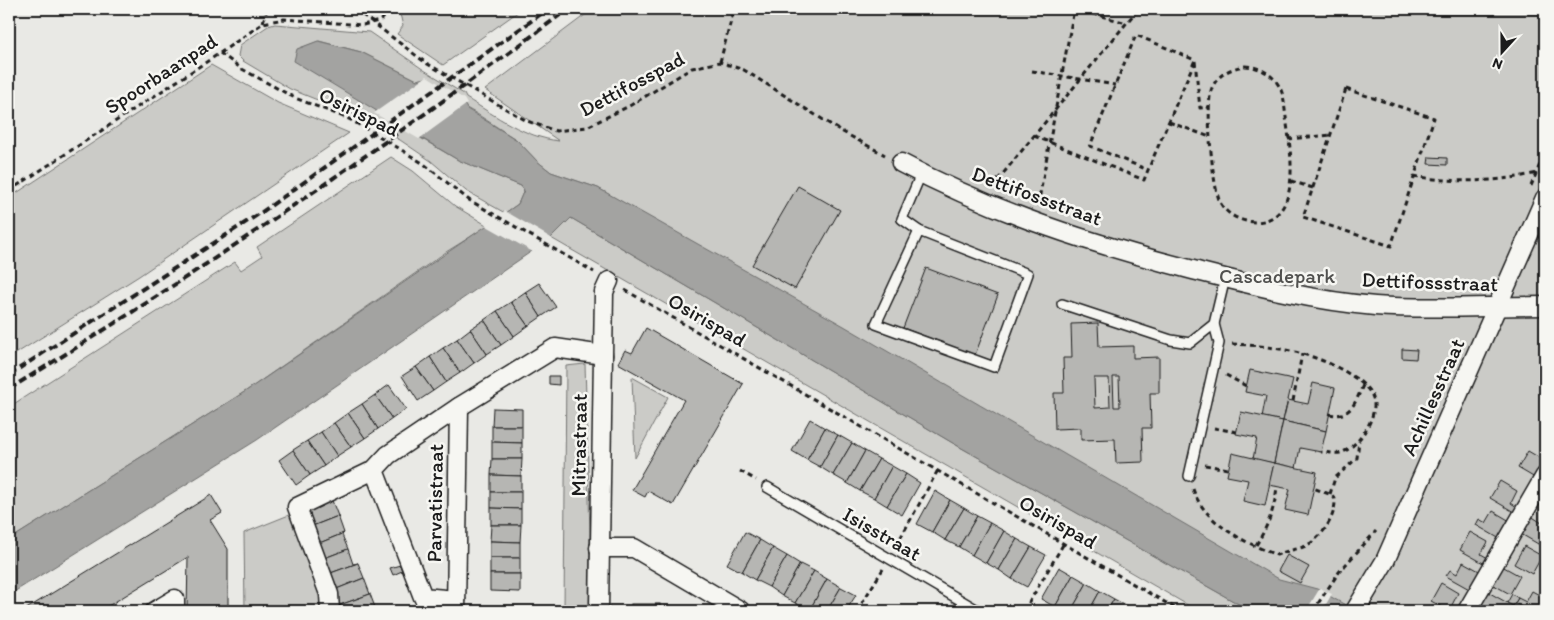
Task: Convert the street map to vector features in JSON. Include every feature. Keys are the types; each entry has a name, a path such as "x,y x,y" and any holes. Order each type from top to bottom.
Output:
{"street":[{"name":"Dettifossstraat","path":"901,163 980,201 1035,222 1140,256 1281,292 1375,306 1545,306"},
{"name":"Achillesstraat","path":"1357,607 1385,561 1545,198"},
{"name":"Mitrastraat","path":"599,611 604,292 609,281"},
{"name":"Parvatistraat","path":"458,407 456,606 424,597 374,470 388,455 458,407 555,348 603,355"},
{"path":"330,611 329,594 297,507 374,470"},
{"path":"1467,611 1545,476"},
{"path":"599,548 634,548 741,611"},
{"path":"155,611 175,599 175,611"}],"lane":[{"path":"919,231 876,324 994,367 1028,274 919,231 902,219 921,174"},
{"path":"1189,476 1219,343 1214,324 1225,278"},
{"path":"1062,304 1171,340 1190,343 1214,324"},
{"name":"Isisstraat","path":"767,487 979,611"}],"path":[{"path":"263,23 267,9"},
{"name":"Dettifosspad","path":"355,9 426,63 527,121 556,131 587,127 631,105 692,68 720,62 744,70 841,131 901,163"},
{"name":"Spoorbaanpad","path":"9,191 263,23 275,19 347,25 372,23 396,9"},
{"path":"720,62 734,9"},
{"path":"1035,222 1074,9 1126,23"},
{"path":"980,201 1138,9"},
{"path":"1454,9 1486,11 1545,9"},
{"path":"1148,170 1090,146 1136,35 1195,60"},
{"name":"Osirispad","path":"220,53 242,69 295,98 349,119 384,139 424,164 469,200 1180,611"},
{"path":"1195,60 1200,108 1208,107"},
{"path":"1034,136 1144,180 1195,60"},
{"path":"1245,66 1262,70 1273,78 1282,92 1291,181 1289,198 1275,215 1259,221 1237,218 1226,211 1217,196 1208,107 1212,86 1224,73 1245,66"},
{"path":"1032,71 1115,85"},
{"path":"1346,89 1434,118 1391,246 1303,217 1331,135 1346,89"},
{"path":"1169,122 1210,137"},
{"path":"1288,139 1331,135"},
{"path":"1414,176 1464,181 1515,177 1545,171"},
{"path":"1291,181 1313,188"},
{"path":"1219,343 1262,345 1302,354 1324,361 1350,374 1363,385 1371,394 1374,407 1364,433 1355,445 1340,453 1321,452"},
{"path":"1293,401 1302,354"},
{"path":"1213,372 1233,377 1246,386"},
{"path":"1330,414 1341,415 1354,407 1363,385"},
{"path":"1200,426 1236,432"},
{"path":"1330,494 1335,478 1357,458 1358,440"},
{"path":"1192,463 1228,469"},
{"path":"857,611 938,470"},
{"path":"1189,476 1198,502 1211,519 1276,555 1306,546 1326,527 1332,517 1336,501 1330,494 1313,488"},
{"path":"1256,545 1266,530 1276,503 1276,486"},
{"path":"1024,611 1064,543"},
{"path":"1313,611 1330,586"}],"green space":[{"path":"406,9 522,9 443,65 397,34 403,26 400,14"},
{"name":"Cascadepark","path":"593,9 1388,9 1417,14 1545,14 1545,611 1313,611 598,188 551,172 537,161 517,140 477,114 417,80 361,52 319,41 298,49 376,109 376,112 458,160 521,186 524,190 518,204 505,213 466,191 431,161 400,140 355,115 290,89 243,61 238,56 240,45 268,26 275,24 369,32 424,70 464,94 466,98 499,118 534,135 559,141 485,90"},
{"path":"211,65 278,103 349,133 139,276 9,358 9,198"},
{"path":"391,157 413,171 455,206 488,226 446,252 246,391 9,540 9,407 235,262 241,270 262,256 257,247"},
{"path":"571,218 951,442 1251,611 1198,611 551,238"},
{"path":"585,364 590,534 589,611 564,611 566,366"},
{"path":"632,377 668,397 635,458"},
{"path":"294,513 321,595 320,611 245,611 244,533"}],"shaded area":[{"path":"318,41 361,52 417,80 425,78 463,101 467,109 517,140 537,161 551,172 598,188 844,326 1279,579 1317,589 1356,611 1251,611 951,442 571,218 551,238 257,440 9,595 9,540 246,391 518,204 524,190 521,186 458,160 294,61 297,49"}],"pier":[{"path":"427,76 464,99 467,104 419,139 374,113"},
{"path":"505,211 553,239 533,252 485,225"},
{"path":"1320,588 1332,594 1322,611 1306,611"}],"building":[{"path":"1429,157 1447,158 1447,165 1428,164"},
{"path":"798,186 840,210 795,289 752,265"},
{"path":"926,268 998,295 975,355 903,328"},
{"path":"539,283 556,307 541,317 525,292"},
{"path":"525,292 541,317 528,326 511,302"},
{"path":"511,302 528,326 514,336 497,311"},
{"path":"497,311 514,336 501,345 484,320"},
{"path":"484,320 501,345 487,354 470,329"},
{"path":"1098,323 1099,347 1133,346 1133,358 1159,357 1159,393 1150,393 1151,428 1142,428 1143,462 1116,463 1115,439 1081,440 1081,428 1055,429 1054,393 1064,393 1063,358 1072,358 1071,324","holes":["1113,377 1119,377 1120,407 1114,407","1094,378 1109,378 1110,407 1095,408"]},
{"path":"646,328 743,384 673,505 648,491 645,497 632,490 684,400 618,363 625,350 632,353"},
{"path":"470,329 487,354 474,363 457,339"},
{"path":"457,339 474,363 460,373 443,348"},
{"path":"443,348 460,373 446,382 430,357"},
{"path":"1402,349 1417,350 1416,359 1402,358"},
{"path":"430,357 446,382 433,391 416,367"},
{"path":"416,367 433,391 418,401 402,376"},
{"path":"1250,370 1293,379 1283,421 1262,417 1266,396 1245,392"},
{"path":"549,376 559,376 559,385 549,384"},
{"path":"1313,383 1335,388 1326,431 1283,421 1288,400 1308,404"},
{"path":"389,385 406,409 392,419 375,395"},
{"path":"375,395 392,419 378,429 362,404"},
{"path":"362,404 378,429 365,438 348,413"},
{"path":"493,408 522,409 522,426 492,426"},
{"path":"1241,412 1283,421 1274,463 1253,459 1257,438 1236,434"},
{"path":"348,413 365,438 351,447 334,423"},
{"path":"810,419 825,428 807,460 792,451"},
{"path":"1283,421 1326,431 1321,452 1300,448 1296,468 1274,463"},
{"path":"334,423 351,447 337,456 321,432"},
{"path":"492,426 522,426 522,443 492,442"},
{"path":"825,428 838,435 820,467 807,460"},
{"path":"321,432 337,456 324,466 307,441"},
{"path":"838,435 852,443 833,475 820,467"},
{"path":"307,441 324,466 310,475 293,450"},
{"path":"492,442 522,443 522,459 492,459"},
{"path":"852,443 865,451 847,483 833,475"},
{"path":"293,450 310,475 296,485 279,460"},
{"path":"865,451 879,459 860,491 847,483"},
{"path":"1528,451 1545,461 1535,478 1518,468"},
{"path":"1232,453 1274,463 1265,506 1243,501 1248,480 1227,476"},
{"path":"492,459 522,459 521,476 491,475"},
{"path":"879,459 892,466 874,498 860,491"},
{"path":"1274,463 1317,472 1308,515 1285,510 1290,489 1269,485"},
{"path":"892,466 906,474 887,506 874,498"},
{"path":"906,474 920,483 902,515 887,506"},
{"path":"491,475 521,476 521,492 491,492"},
{"path":"1500,481 1517,491 1511,503 1517,507 1514,512 1490,498"},
{"path":"935,491 950,500 932,532 917,524"},
{"path":"491,492 521,492 521,509 491,508"},
{"path":"211,495 222,513 210,520 228,549 228,611 187,611 188,557 100,611 23,611"},
{"path":"331,498 338,516 310,527 303,509"},
{"path":"950,500 964,508 945,540 932,532"},
{"path":"491,508 521,509 521,525 491,525"},
{"path":"964,508 977,516 959,547 945,540"},
{"path":"1493,511 1510,521 1500,539 1476,525 1479,519 1486,523"},
{"path":"338,516 344,533 317,544 310,527"},
{"path":"977,516 990,523 972,555 959,547"},
{"path":"1531,516 1545,525 1545,532 1542,538 1545,540 1545,548 1521,534"},
{"path":"990,523 1004,531 986,563 972,555"},
{"path":"491,525 521,525 520,542 490,541"},
{"path":"1004,531 1017,539 999,570 986,563"},
{"path":"745,532 760,540 742,572 727,564"},
{"path":"1470,532 1488,542 1481,554 1488,558 1485,564 1460,550"},
{"path":"344,533 342,535 348,549 322,559 317,544"},
{"path":"1017,539 1031,547 1012,579 999,570"},
{"path":"760,540 773,548 755,580 742,572"},
{"path":"490,541 520,542 520,558 490,558"},
{"path":"1524,546 1542,556 1532,574 1514,564"},
{"path":"1031,547 1046,555 1027,587 1012,579"},
{"path":"773,548 787,556 769,587 755,580"},
{"path":"348,549 353,564 358,563 328,574 322,559"},
{"path":"1287,555 1309,567 1300,583 1278,571"},
{"path":"787,556 800,564 782,596 769,587"},
{"path":"490,558 520,558 520,574 490,574"},
{"path":"1463,562 1481,572 1471,590 1446,576 1450,570 1457,574"},
{"path":"358,563 364,578 334,590 328,574"},
{"path":"800,564 814,571 795,603 782,596"},
{"path":"400,565 402,571 393,575 390,568"},
{"path":"1502,566 1520,576 1510,594 1492,584"},
{"path":"1059,567 1073,575 1055,607 1041,599"},
{"path":"814,571 827,579 809,611 795,603"},
{"path":"490,574 520,574 520,592 490,591"},
{"path":"1073,575 1087,583 1071,611 1063,611 1055,607"},
{"path":"364,578 370,594 340,605 334,590"},
{"path":"827,579 841,587 827,611 809,611"},
{"path":"1087,583 1100,591 1089,611 1071,611"},
{"path":"1441,583 1458,593 1452,605 1458,609 1457,611 1449,611 1431,601"},
{"path":"841,587 856,595 846,611 827,611"},
{"path":"1100,591 1114,599 1107,611 1089,611"},
{"path":"1532,591 1545,598 1544,611 1528,611 1515,603 1518,598 1526,602"},
{"path":"1488,592 1513,606 1510,611 1502,607 1499,611 1482,611 1478,609"},
{"path":"370,594 376,610 342,611 340,605"},
{"path":"1512,594 1518,598 1513,606 1507,603"},
{"path":"1114,599 1127,606 1125,611 1107,611"},
{"path":"631,604 660,604 660,611 631,611"},
{"path":"489,606 519,607 519,611 489,611"}],"railway":[{"path":"9,375 262,212 548,9"},
{"path":"9,389 81,345 293,206 432,109 568,9"}]}
